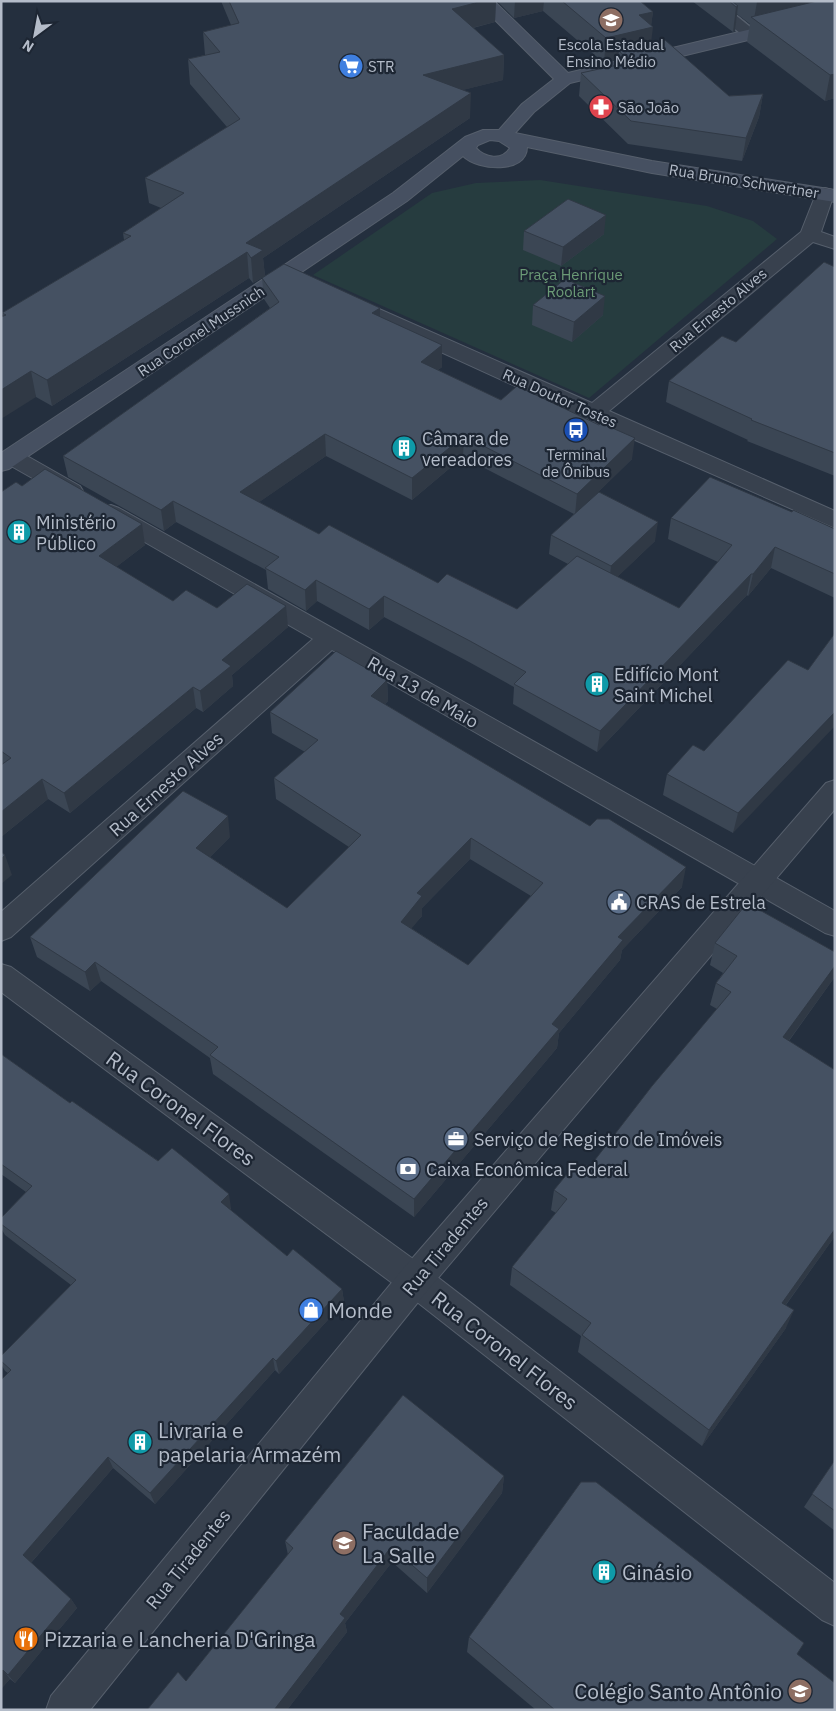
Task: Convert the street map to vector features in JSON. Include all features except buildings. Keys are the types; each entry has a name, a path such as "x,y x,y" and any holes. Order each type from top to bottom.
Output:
{"main road":[{"path":"484,1 564,79"},
{"path":"471,171 514,156 519,148 516,142 507,137 528,108 564,79 835,14"},
{"path":"528,108 535,130 571,149"},
{"name":"Rua Bruno Schwertner","path":"471,141 484,136 507,137 652,167 830,195"},
{"path":"471,141 467,148 474,157 482,160 504,161"},
{"name":"Rua Coronel Mussnich","path":"7,460 296,278 471,141"},
{"name":"Rua Bruno Schwertner","path":"504,161 652,167"},
{"name":"Rua Coronel Mussnich","path":"400,197 429,184 452,177"}],"street":[{"path":"830,195 810,235 835,243"},
{"name":"Rua Ernesto Alves","path":"593,413 810,235"},
{"name":"Rua Doutor Tostes","path":"332,295 835,520"},
{"name":"Rua 13 de Maio","path":"7,460 330,638 835,925"},
{"name":"Rua Ernesto Alves","path":"1,929 330,638"},
{"name":"Rua Tiradentes","path":"65,1710 415,1280 835,790"},
{"name":"Rua Coronel Flores","path":"1,976 415,1280 835,1606"}],"lane":[{"path":"708,1 751,34"}],"green space":[{"name":"Praça Henrique Roolart","path":"540,180 707,206 753,221 777,239 589,398 313,275 432,193 476,183"}],"place":[{"name":"Escola Estadual Ensino Médio","path":"611,20"},
{"name":"STR","path":"351,66"},
{"name":"São João","path":"601,107"},
{"name":"Terminal de Ônibus","path":"576,430"},
{"name":"Câmara de vereadores","path":"404,448"},
{"name":"Ministério Público","path":"19,532"},
{"name":"Edifício Mont Saint Michel","path":"597,684"},
{"name":"CRAS de Estrela","path":"619,902"},
{"name":"Serviço de Registro de Imóveis","path":"456,1139"},
{"name":"Caixa Econômica Federal","path":"408,1169"},
{"name":"Monde","path":"311,1310"},
{"name":"Livraria e papelaria Armazém","path":"140,1442"},
{"name":"Faculdade La Salle","path":"344,1543"},
{"name":"Ginásio","path":"604,1572"},
{"name":"Pizzaria e Lancheria D'Gringa","path":"26,1639"},
{"name":"Colégio Santo Antônio","path":"800,1691"}]}
